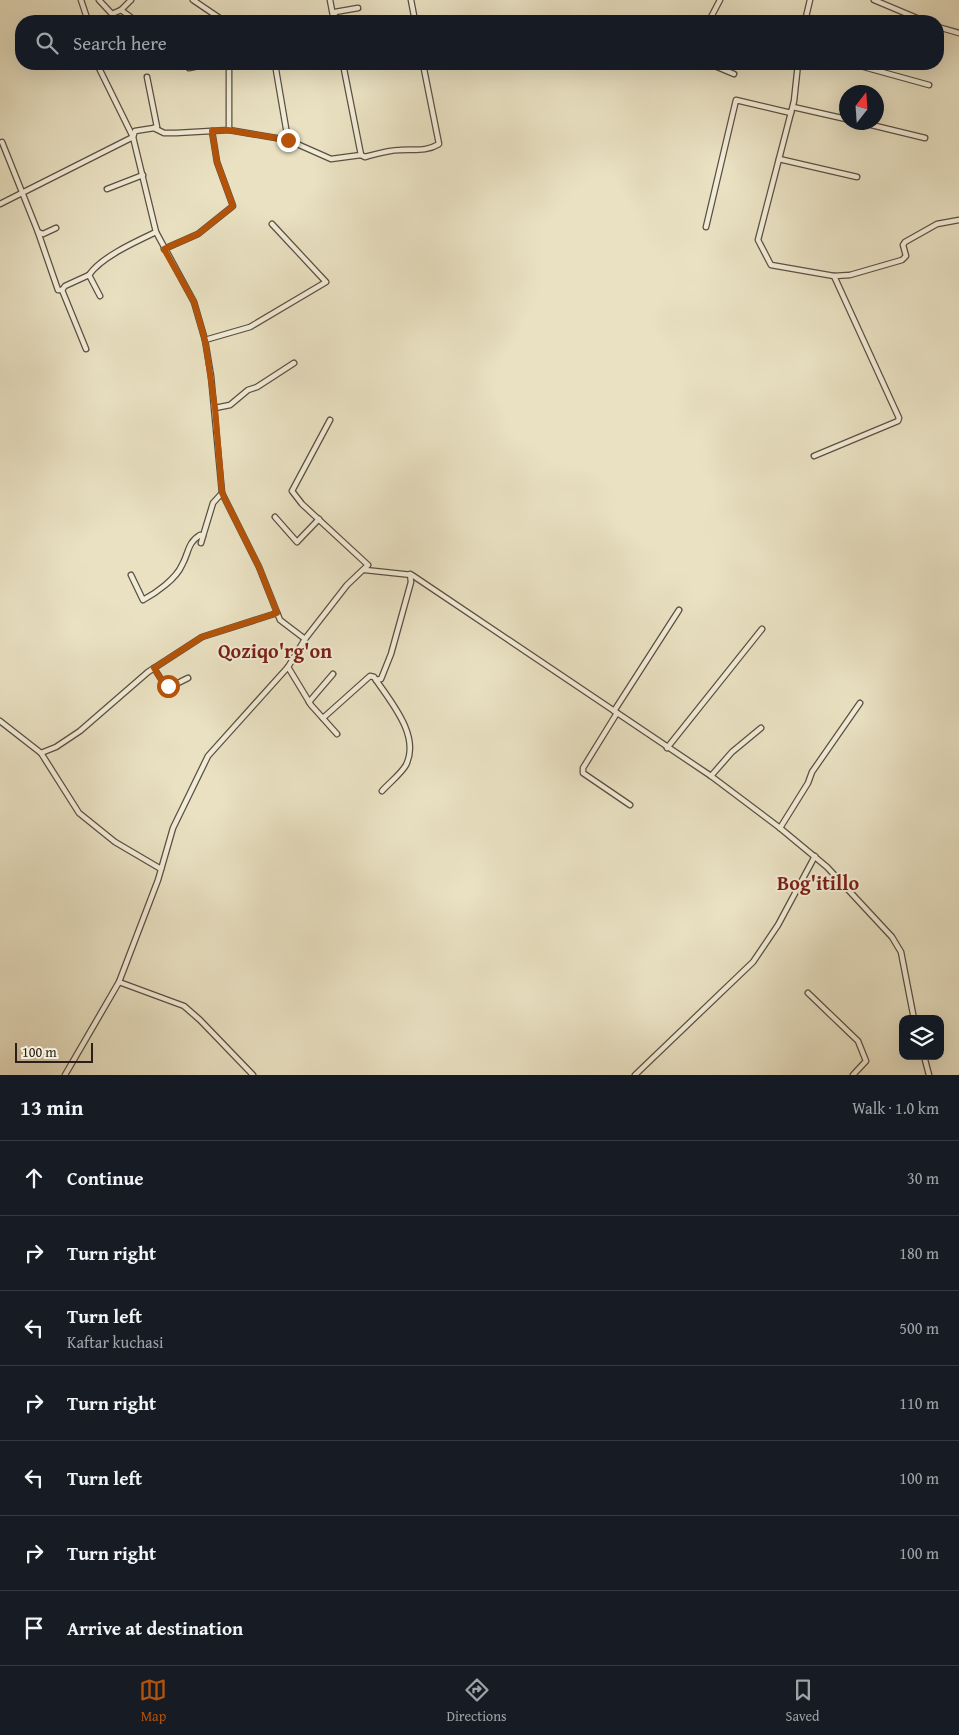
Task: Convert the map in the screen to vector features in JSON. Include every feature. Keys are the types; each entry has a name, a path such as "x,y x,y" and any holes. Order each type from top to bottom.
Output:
{"street":[{"path":"82,0 86,15"},
{"path":"100,0 112,14 121,10 131,0"},
{"path":"193,0 215,15"},
{"path":"330,0 333,15"},
{"path":"411,0 414,15"},
{"path":"712,15 720,0"},
{"path":"806,15 810,0"},
{"path":"874,0 910,15"},
{"path":"335,15 335,12 358,8"},
{"path":"121,10 128,15"},
{"path":"944,29 959,33"},
{"path":"101,70 133,137 156,232 194,302 205,340 215,408 222,493 259,567 280,620 306,639"},
{"path":"228,130 229,70"},
{"path":"276,70 288,140"},
{"path":"344,70 361,155"},
{"path":"0,204 133,137 135,131 154,128 164,133 228,130 288,140 331,159 361,155 365,157 399,150 415,151 432,148 439,144 424,70"},
{"path":"724,70 734,74"},
{"path":"797,70 793,107 758,240 771,265 834,276 850,275 902,260 906,256 903,245 905,242 936,224 959,220"},
{"path":"875,70 929,85"},
{"path":"147,77 156,127 154,128"},
{"path":"706,227 736,100 791,113"},
{"path":"793,107 839,118"},
{"path":"884,128 925,138"},
{"path":"164,249 198,234 233,206 217,162 212,131"},
{"path":"2,142 23,192 58,290 62,290 86,349"},
{"path":"779,159 858,177"},
{"path":"107,189 143,175"},
{"path":"205,340 250,327 326,282 272,224"},
{"path":"38,232 43,234 56,228"},
{"path":"62,290 65,286 89,275 93,269 122,250 156,232"},
{"path":"89,275 100,296"},
{"path":"814,456 898,421 900,418 834,276"},
{"path":"215,408 230,405 248,390 257,387 294,363"},
{"path":"64,1075 119,982 161,869 173,828 208,756 288,667 306,639 347,585 365,570 368,565 292,491 330,420"},
{"path":"201,544 214,503 222,493"},
{"path":"275,517 297,542 319,519"},
{"path":"131,575 143,600 146,599 172,578 182,566 191,541 200,535 204,536"},
{"path":"365,570 410,574 711,776 815,856 892,937 901,952 913,1015"},
{"path":"376,680 381,679 391,654 411,582 410,574"},
{"path":"630,805 582,773 615,712 679,610"},
{"path":"41,753 56,747 80,731 154,668 202,637 277,613"},
{"path":"667,748 762,629"},
{"path":"288,667 309,702 337,734"},
{"path":"154,668 166,687 170,688 188,678"},
{"path":"309,702 333,674"},
{"path":"323,718 370,676 374,676 404,721 408,742 406,765 382,791"},
{"path":"780,828 808,784 812,772 860,703"},
{"path":"0,721 41,753 79,813 115,842 161,869"},
{"path":"711,776 732,752 761,728"},
{"path":"635,1075 753,962 778,925 815,856"},
{"path":"119,982 184,1006 200,1020 252,1075"},
{"path":"808,994 858,1041 866,1061 853,1075"},
{"path":"925,1060 929,1075"}],"district":[{"name":"Qoziqo'rg'on","path":"275,650"},
{"name":"Bog'itillo","path":"818,882"}],"route":[{"path":"168,686 166,687 154,668 168,658 202,637 277,613 259,567 222,493 215,408 205,340 194,302 164,249 198,234 233,206 217,162 212,131 228,130 288,140"}]}
